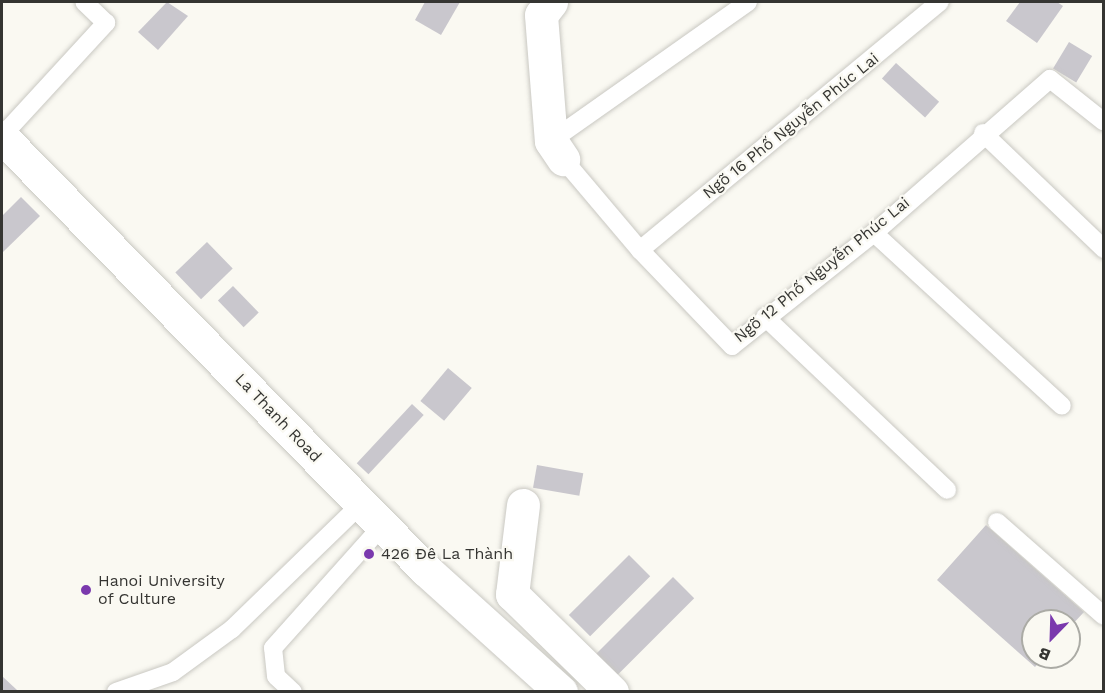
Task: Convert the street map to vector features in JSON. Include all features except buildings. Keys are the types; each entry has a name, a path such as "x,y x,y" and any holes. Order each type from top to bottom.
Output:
{"street":[{"path":"539,6 557,150"},
{"name":"La Thanh Road","path":"2,137 426,570 561,692"},
{"path":"523,505 512,594 612,692"}],"lane":[{"path":"2,137 106,23 84,2"},
{"path":"557,150 748,2"},
{"name":"Ngõ 16 Phố Nguyễn Phúc Lai","path":"640,250 940,2"},
{"name":"Ngõ 12 Phố Nguyễn Phúc Lai","path":"557,150 640,250 732,345 874,233 983,133 1050,79 1103,122"},
{"path":"983,133 1104,249"},
{"path":"874,233 1062,406"},
{"path":"765,317 947,490"},
{"path":"116,692 173,672 232,629 372,515"},
{"path":"294,692 276,676 273,648 372,515"},
{"path":"998,522 1104,616"}],"place":[{"name":"426 Đê La Thành","path":"369,554"},
{"name":"Hanoi University of Culture","path":"86,590"}]}
